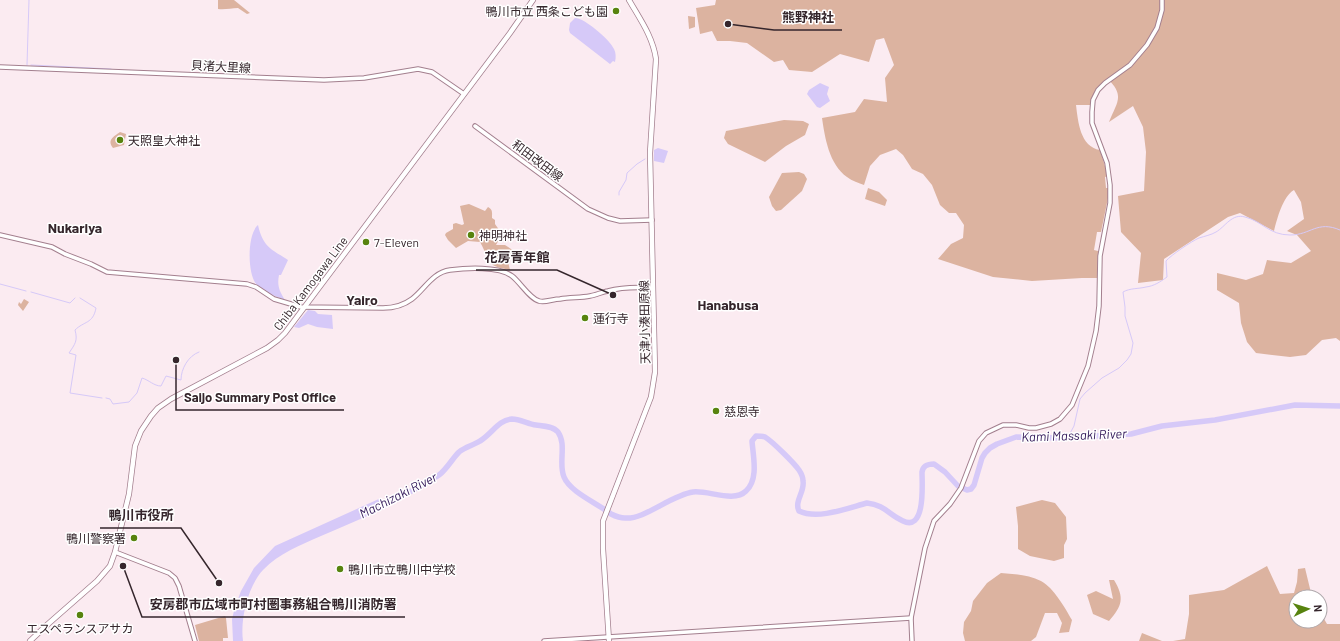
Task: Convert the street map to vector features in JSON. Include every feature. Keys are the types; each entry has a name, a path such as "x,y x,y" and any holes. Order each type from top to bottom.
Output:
{"main road":[{"name":"Chiba Kamogawa Line","path":"30,641 98,581 108,569 115,552 130,488 135,446 148,419 158,408 170,399 273,344 285,333 510,33 533,0"},
{"name":"天津小湊田原線","path":"609,639 602,525 604,515 651,397 655,372 650,140 656,59 650,37 629,0"}],"street":[{"path":"912,641 911,618 925,548 934,521 956,496 967,476 979,441 986,433 1010,424 1036,428 1051,424 1060,419 1072,405 1088,366 1096,331 1099,306 1100,256 1110,204 1110,185 1107,163 1092,123 1094,100 1098,90 1137,59 1147,45 1157,28 1162,10 1162,0"},
{"name":"貝渚大里線","path":"0,66 324,80 364,78 418,69 432,72 464,94"},
{"name":"和田改田線","path":"475,126 588,209 608,218 620,221 652,220"},
{"path":"0,235 52,247 107,272 247,284 256,287 274,299 304,308 393,307 404,304 412,299 440,273 453,270 492,269 507,273 515,278 534,299 540,302 560,298 588,297 606,291 623,288 653,288"},
{"path":"115,552 164,571 175,578 195,641"},
{"path":"544,641 609,639 911,618"}],"shaded area":[{"path":"218,0 234,0 250,13 247,14 238,8 218,9"},
{"path":"716,0 1340,0 1340,341 1336,338 1322,340 1306,355 1290,357 1256,353 1247,342 1241,323 1239,303 1217,290 1217,273 1246,280 1263,274 1267,260 1291,263 1311,251 1297,235 1287,231 1304,219 1301,202 1294,190 1284,202 1274,231 1240,213 1228,217 1164,259 1163,280 1138,283 1141,253 1121,232 1118,196 1144,191 1146,152 1143,127 1133,106 1109,122 1117,104 1118,95 1108,79 1096,89 1090,105 1076,105 1079,125 1084,139 1093,148 1100,150 1108,176 1105,177 1106,188 1108,188 1108,198 1101,232 1097,232 1094,250 1098,251 1097,278 1032,281 993,277 938,259 951,244 963,238 964,225 956,213 949,213 940,205 932,185 923,174 912,169 903,155 896,149 880,155 870,166 864,185 851,180 841,172 832,158 826,142 822,118 855,112 864,99 887,102 885,78 894,65 884,38 876,40 869,62 840,54 812,72 789,70 783,60 774,62 747,43 717,41 712,31 700,34 696,8 715,5"},
{"path":"688,16 695,17 695,27 689,29"},
{"path":"575,18 591,25 608,40 615,51 615,62 613,61 610,64 570,33 570,23"},
{"path":"820,83 829,87 827,94 830,101 820,108 817,107 807,94 809,90"},
{"path":"784,120 803,121 809,124 805,135 786,146 765,162 728,144 724,138 726,131"},
{"path":"120,132 126,134 124,145 113,148 111,141 113,137"},
{"path":"658,148 668,151 664,163 654,161 654,150"},
{"path":"799,172 804,174 807,179 802,191 781,210 776,211 772,206 769,197 782,173"},
{"path":"868,188 879,192 887,200 885,206 865,199"},
{"path":"469,204 485,211 488,207 491,210 492,218 495,220 495,224 502,234 496,245 505,245 514,251 508,257 510,270 492,264 487,258 480,242 468,241 456,248 448,240 445,235 453,229 453,224 464,224 460,206"},
{"path":"258,225 262,238 268,247 288,260 278,279 281,294 285,300 263,290 257,285 251,273 250,245 254,230"},
{"path":"24,299 29,302 23,311 18,305 19,302 21,304"},
{"path":"308,310 315,311 318,314 332,315 333,329 308,324 299,328 294,327"},
{"path":"381,498 386,508 290,550 269,564 258,577 249,594 244,613 242,632 243,641 233,641 232,619 241,591 254,568 275,546"},
{"path":"1042,500 1055,503 1066,517 1067,539 1064,545 1064,558 1054,561 1030,556 1018,549 1016,507"},
{"path":"1267,566 1280,594 1288,593 1288,629 1328,629 1328,624 1340,624 1340,641 1173,641 1185,639 1189,614 1189,595 1224,590"},
{"path":"1305,568 1310,589 1295,589 1298,569"},
{"path":"1001,573 1026,576 1046,584 1059,599 1072,620 1069,632 1059,633 1062,623 1057,613 1045,613 1036,637 1031,641 965,641 963,633 964,622 971,611 973,601 987,583"},
{"path":"1109,580 1114,580 1121,597 1117,611 1109,621 1093,614 1087,595 1096,591 1113,599"},
{"path":"225,616 228,638 223,638 223,641 199,641 195,625"},
{"path":"1142,633 1162,641 1139,641"}],"waterway":[{"path":"27,65 29,0"},
{"path":"31,65 111,69"},
{"path":"619,195 619,192 626,180 627,173 645,159"},
{"path":"1068,437 1074,426 1080,399 1102,378 1119,368 1131,354 1133,343 1125,316 1123,292 1131,289 1152,286 1162,281 1167,277 1166,261 1169,258 1199,238 1216,232 1236,217 1245,217 1276,233 1290,235 1303,233 1320,227 1332,227 1340,230"},
{"path":"0,284 26,291"},
{"path":"31,292 70,303 75,298"},
{"path":"80,298 96,308 93,317 75,330 75,342 69,353 76,355 70,393 102,398"},
{"path":"106,398 110,399 113,404 129,402 137,393 142,378 161,386 166,376 181,380 182,372 186,363 199,352"},
{"name":"Kami Massaki River","path":"377,507 432,480 442,473 459,452 484,438 503,422 512,419 556,430 561,437 562,472 567,482 584,497 611,514 619,517 632,518 641,515 685,494 693,492 728,496 741,494 746,491 753,480 754,460 752,441 756,436 762,436 773,443 800,471 803,478 803,489 798,504 799,511 824,514 867,503 883,508 898,519 910,523 916,520 919,513 922,495 922,472 924,467 934,464 945,472 958,486 967,490 971,489 974,485 982,458 985,453 997,444 1016,437 1058,438 1131,434 1162,426 1215,420 1295,405 1340,406"}],"place":[{"name":"鴨川市立 西条こども園","path":"616,11"},
{"name":"熊野神社","path":"728,24"},
{"name":"天照皇大神社","path":"120,140"},
{"name":"神明神社","path":"471,235"},
{"name":"7-Eleven","path":"366,242"},
{"name":"花房青年館","path":"613,295"},
{"name":"蓮行寺","path":"585,318"},
{"name":"Saijo Summary Post Office","path":"176,360"},
{"name":"慈恩寺","path":"716,411"},
{"name":"鴨川警察署","path":"134,538"},
{"name":"安房郡市広域市町村圏事務組合鴨川消防署","path":"123,566"},
{"name":"鴨川市立鴨川中学校","path":"340,569"},
{"name":"鴨川市役所","path":"219,583"},
{"name":"エスペランスアサカ","path":"80,615"}],"district":[{"name":"Nukariya","path":"75,227"},
{"name":"Yairo","path":"362,299"},
{"name":"Hanabusa","path":"728,304"}],"water label":[{"name":"Machizaki River","path":"398,495"}]}
